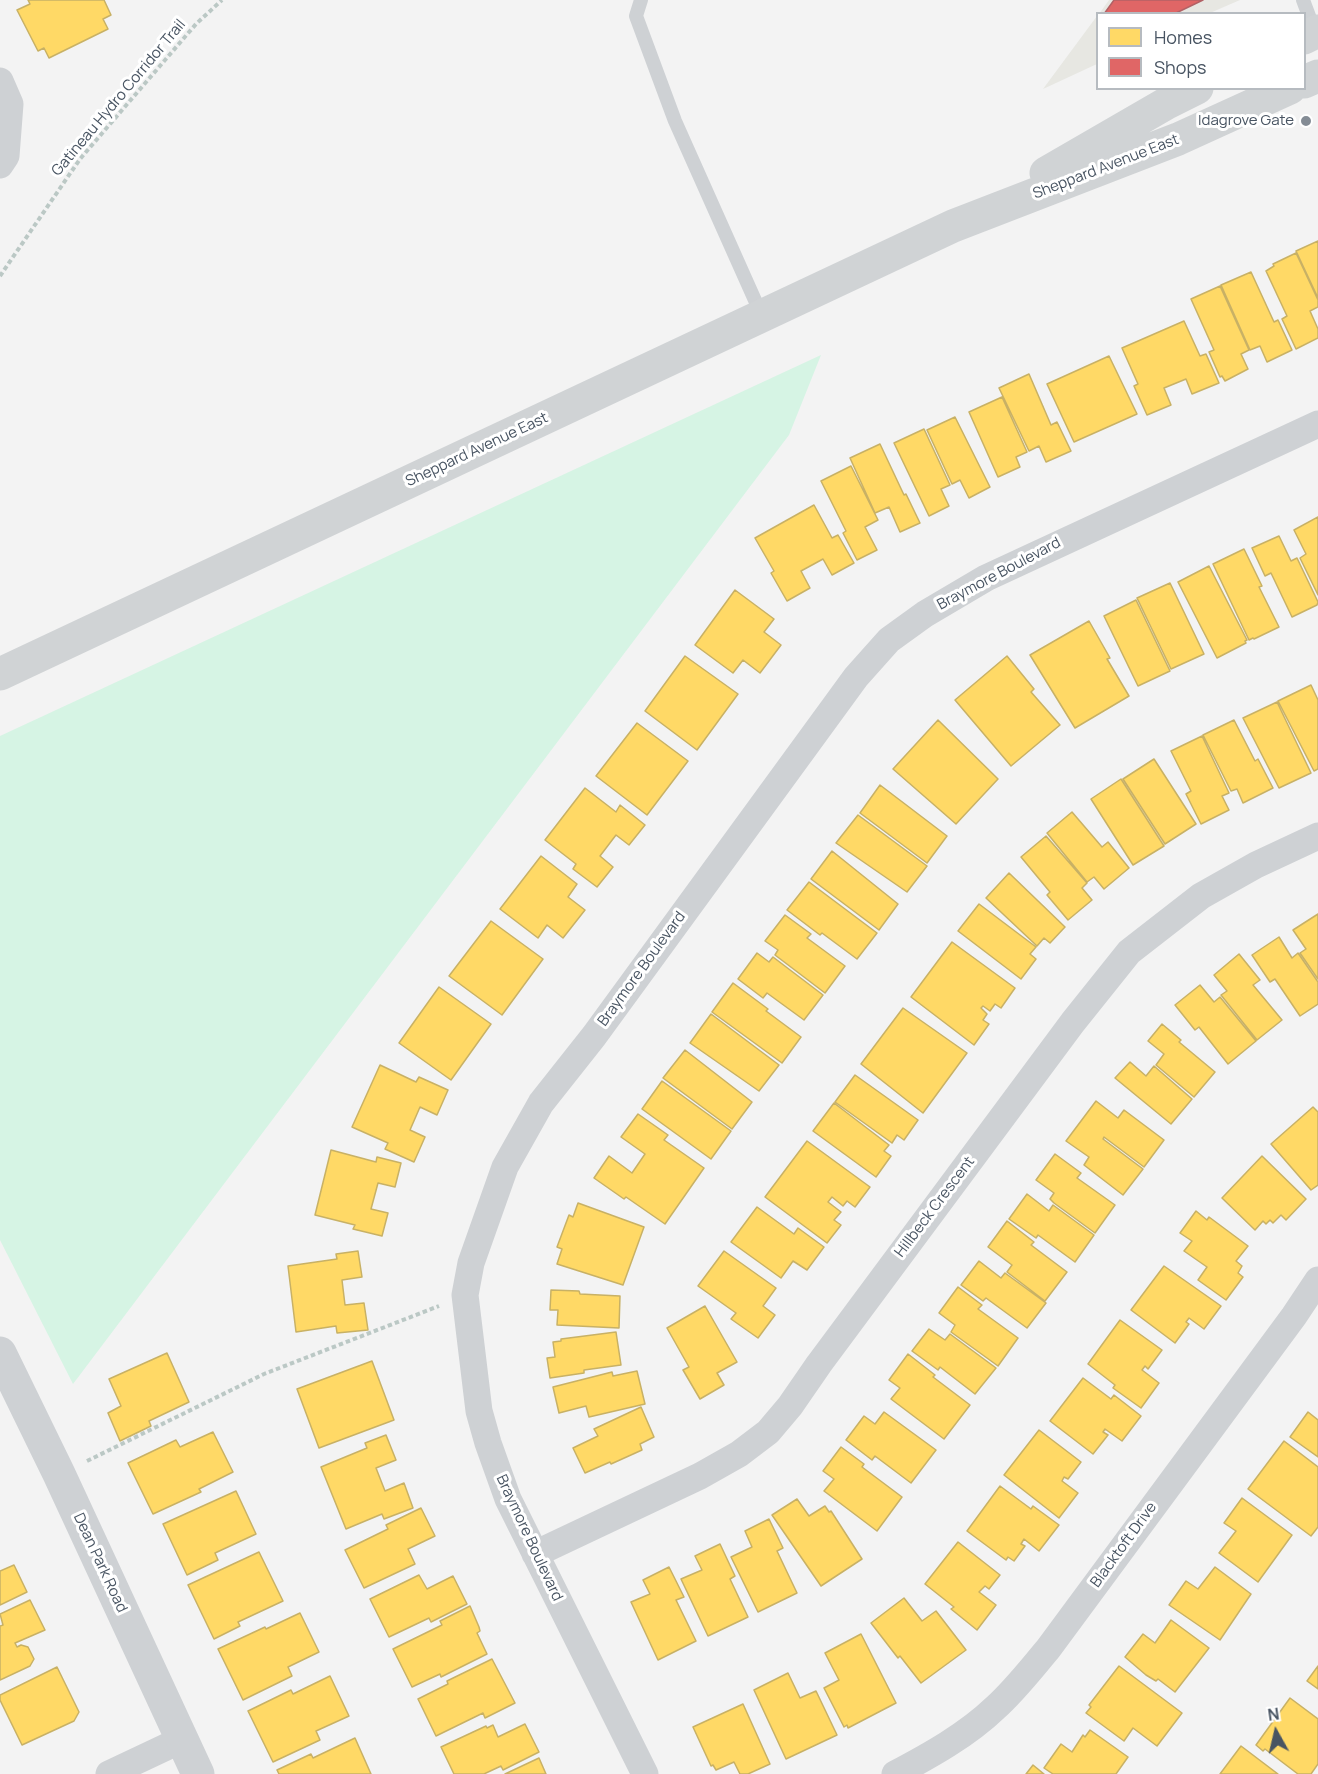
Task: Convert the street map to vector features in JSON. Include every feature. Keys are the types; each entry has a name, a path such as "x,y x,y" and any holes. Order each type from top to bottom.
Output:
{"main road":[{"name":"Sheppard Avenue East","path":"953,226 1193,90"},
{"name":"Sheppard Avenue East","path":"0,674 953,226 1178,139 1286,90"}],"street":[{"path":"0,81 10,104 6,156 0,165"},
{"name":"Braymore Boulevard","path":"645,1774 508,1499 479,1412 465,1295 471,1263 505,1167 541,1102 594,1036 856,677 890,640 925,614 986,578 1318,424"},
{"name":"Hillbeck Crescent","path":"535,1554 700,1476 738,1454 768,1432 790,1406 1073,1022 1129,952 1201,896 1256,865 1318,836"},
{"name":"Blacktoft Drive","path":"895,1774 959,1736 994,1710 1018,1685 1053,1641 1318,1280"},
{"name":"Dean Park Road","path":"0,1353 59,1474 198,1774"},
{"path":"109,1774 181,1740"}],"lane":[{"path":"631,0 675,121 762,316"},
{"path":"636,16 642,0"},
{"path":"1303,0 1313,34"}],"path":[{"name":"Gatineau Hydro Corridor Trail","path":"0,276 80,159 196,24 222,0"},
{"path":"59,1474 264,1374 465,1295"}],"shaded area":[{"path":"1109,0 1240,0 1212,12 1100,12"},
{"path":"1096,17 1096,64 1043,89"}],"green space":[{"path":"821,355 789,435 73,1384 0,1240 0,736"}],"building: Homes":[{"path":"28,0 104,0 111,15 103,19 108,29 49,58 44,48 38,51 17,10 30,4"},
{"path":"1318,241 1318,298 1296,251"},
{"path":"1296,253 1318,300 1318,307 1310,311 1318,329 1318,338 1296,349 1282,319 1287,316 1266,271 1274,266 1273,264"},
{"path":"1251,272 1274,322 1278,320 1292,350 1267,362 1260,346 1250,350 1221,285"},
{"path":"1220,286 1249,350 1241,354 1248,369 1225,381 1222,376 1220,377 1209,352 1214,350 1191,299"},
{"path":"1184,321 1200,356 1206,354 1219,383 1192,394 1186,379 1164,388 1171,405 1147,415 1134,386 1138,384 1122,348"},
{"path":"1109,356 1137,414 1074,442 1047,384"},
{"path":"1029,374 1051,425 1057,422 1071,451 1046,462 1039,446 1029,451 999,388"},
{"path":"1002,397 1027,452 1016,457 1020,467 998,477 969,412"},
{"path":"955,417 990,487 969,498 960,480 952,484 927,430"},
{"path":"924,429 950,485 941,489 949,506 929,516 894,443"},
{"path":"880,444 920,523 900,532 889,507 875,513 850,458"},
{"path":"851,466 878,520 865,527 877,550 857,560 843,533 846,531 821,481"},
{"path":"814,505 832,538 838,535 854,563 832,575 823,559 801,571 810,588 787,601 771,573 774,571 755,538"},
{"path":"1318,517 1318,595 1300,558 1306,554 1294,530"},
{"path":"1279,536 1291,561 1297,558 1318,602 1317,605 1292,617 1271,573 1265,576 1252,548"},
{"path":"1244,549 1262,586 1259,587 1279,627 1249,640 1213,564"},
{"path":"1209,566 1247,640 1246,643 1217,658 1178,582"},
{"path":"1170,583 1204,654 1171,669 1137,598"},
{"path":"735,590 774,619 764,632 781,645 760,673 743,660 733,673 695,645"},
{"path":"1136,600 1170,671 1138,686 1104,616"},
{"path":"1089,621 1110,658 1107,659 1129,696 1075,728 1030,655"},
{"path":"685,656 738,694 697,750 645,711"},
{"path":"1007,656 1034,689 1031,692 1060,725 1011,766 955,700"},
{"path":"1311,685 1318,700 1318,769 1314,771 1278,701"},
{"path":"1277,702 1311,773 1279,788 1243,718"},
{"path":"938,720 998,779 956,824 893,769"},
{"path":"1234,720 1255,761 1258,759 1273,788 1243,803 1237,789 1231,791 1203,735"},
{"path":"637,723 688,761 647,815 596,776"},
{"path":"1202,736 1229,793 1222,796 1229,810 1201,824 1186,794 1191,791 1171,751"},
{"path":"1154,759 1196,824 1165,844 1123,779"},
{"path":"1121,779 1164,846 1133,865 1091,799"},
{"path":"880,785 947,836 927,863 860,813"},
{"path":"585,788 616,812 620,805 645,825 629,845 616,835 600,856 613,867 597,887 573,869 576,864 545,840"},
{"path":"1072,812 1102,847 1108,842 1129,868 1104,889 1094,877 1087,882 1047,833"},
{"path":"858,815 927,866 907,892 836,843"},
{"path":"1046,836 1087,883 1082,888 1092,900 1068,920 1047,895 1050,892 1021,857"},
{"path":"832,851 898,904 879,930 811,879"},
{"path":"541,856 577,884 568,897 585,910 563,938 547,925 538,938 500,909"},
{"path":"1009,873 1065,927 1050,943 1044,938 1037,946 986,898"},
{"path":"809,882 877,933 857,959 787,910"},
{"path":"979,904 1036,947 1030,954 1036,959 1021,979 958,931"},
{"path":"1318,914 1318,979 1300,953 1306,949 1293,930"},
{"path":"785,915 811,934 807,938 845,966 825,993 775,955 778,950 765,941"},
{"path":"491,921 543,959 502,1015 449,976"},
{"path":"1279,937 1292,958 1298,953 1318,982 1318,1004 1300,1016 1275,979 1270,982 1252,955"},
{"path":"952,942 1015,988 1001,1008 995,1004 990,1011 983,1006 981,1008 987,1014 983,1020 989,1024 974,1045 911,997"},
{"path":"757,953 769,962 773,957 823,995 804,1020 767,993 763,998 738,979"},
{"path":"1239,954 1260,980 1253,985 1282,1020 1257,1040 1221,995 1227,991 1214,975"},
{"path":"733,983 801,1037 782,1063 712,1012"},
{"path":"1200,985 1214,1002 1220,997 1256,1041 1228,1064 1199,1027 1195,1030 1175,1005"},
{"path":"439,987 491,1024 451,1080 399,1043"},
{"path":"903,1008 967,1053 923,1113 861,1064"},
{"path":"711,1014 779,1065 759,1091 690,1043"},
{"path":"1162,1024 1181,1040 1179,1042 1215,1072 1194,1097 1156,1065 1164,1054 1148,1041"},
{"path":"685,1050 752,1102 732,1129 663,1078"},
{"path":"1130,1062 1146,1076 1154,1066 1192,1099 1171,1124 1115,1078"},
{"path":"380,1065 416,1082 419,1077 448,1090 437,1115 420,1107 410,1130 425,1137 414,1162 385,1149 388,1143 352,1127"},
{"path":"855,1075 918,1120 904,1140 897,1135 892,1143 835,1102"},
{"path":"662,1081 731,1131 711,1159 642,1109"},
{"path":"1096,1101 1118,1118 1124,1110 1164,1140 1144,1167 1104,1137 1103,1139 1143,1169 1123,1195 1084,1165 1089,1157 1066,1141"},
{"path":"834,1103 889,1145 884,1151 891,1156 876,1177 813,1131"},
{"path":"1313,1107 1318,1112 1318,1185 1311,1190 1271,1144"},
{"path":"638,1114 668,1135 664,1140 704,1168 665,1224 594,1178 609,1156 632,1173 645,1154 621,1137"},
{"path":"807,1141 870,1187 855,1207 847,1201 843,1206 832,1197 828,1202 841,1212 834,1220 841,1225 827,1243 765,1197"},
{"path":"331,1150 376,1162 377,1157 401,1163 395,1187 378,1183 371,1209 388,1213 382,1236 353,1229 355,1225 315,1215"},
{"path":"1055,1154 1081,1173 1077,1178 1115,1205 1095,1233 1054,1203 1050,1199 1054,1193 1036,1180"},
{"path":"1262,1156 1306,1199 1286,1220 1281,1215 1273,1223 1270,1220 1266,1224 1263,1221 1255,1230 1222,1198"},
{"path":"1027,1194 1049,1211 1053,1205 1094,1235 1075,1262 1038,1235 1036,1238 1009,1219"},
{"path":"578,1203 644,1227 623,1285 557,1264 562,1249 557,1247 569,1215 573,1217"},
{"path":"757,1207 794,1234 798,1228 824,1247 807,1270 793,1261 781,1278 731,1242"},
{"path":"1196,1211 1207,1220 1209,1217 1248,1246 1236,1261 1242,1266 1238,1273 1243,1277 1226,1300 1198,1280 1207,1267 1184,1251 1192,1241 1180,1233"},
{"path":"1007,1221 1034,1242 1031,1245 1067,1272 1045,1301 1007,1272 1012,1265 988,1247"},
{"path":"358,1251 362,1277 342,1280 345,1305 364,1303 368,1330 337,1333 336,1326 296,1332 288,1266 337,1259 336,1254"},
{"path":"724,1251 776,1288 763,1306 775,1315 758,1338 731,1319 736,1313 698,1286"},
{"path":"979,1261 1001,1278 1005,1273 1046,1303 1027,1328 986,1298 983,1301 961,1285"},
{"path":"1164,1266 1221,1306 1204,1329 1189,1318 1186,1322 1189,1324 1175,1343 1131,1310"},
{"path":"958,1287 982,1305 978,1309 1018,1338 998,1366 951,1332 955,1325 939,1313"},
{"path":"551,1290 620,1296 619,1328 557,1325 558,1310 550,1310"},
{"path":"705,1306 737,1362 717,1373 724,1385 700,1399 683,1370 689,1367 667,1328"},
{"path":"1120,1320 1162,1350 1148,1369 1145,1366 1142,1370 1159,1383 1141,1408 1113,1388 1115,1385 1088,1364"},
{"path":"929,1329 945,1340 950,1334 996,1368 975,1394 940,1367 938,1370 912,1351"},
{"path":"616,1332 621,1365 550,1378 547,1358 555,1357 553,1342"},
{"path":"167,1353 189,1402 149,1421 151,1426 120,1441 108,1413 121,1406 109,1379"},
{"path":"908,1354 935,1375 933,1377 970,1405 944,1439 891,1399 900,1388 889,1380"},
{"path":"372,1361 394,1420 319,1448 297,1389"},
{"path":"637,1371 645,1404 589,1417 586,1406 559,1413 553,1387 612,1372 613,1376"},
{"path":"1083,1378 1111,1399 1114,1395 1141,1416 1122,1441 1105,1429 1103,1432 1108,1435 1093,1454 1050,1421"},
{"path":"641,1407 654,1437 640,1444 642,1450 585,1473 573,1448 598,1436 594,1429"},
{"path":"884,1412 936,1450 911,1483 875,1456 872,1460 846,1440 864,1416 875,1424"},
{"path":"1308,1412 1318,1420 1318,1457 1290,1437"},
{"path":"1039,1430 1081,1462 1068,1479 1064,1477 1062,1481 1078,1493 1059,1518 1004,1475"},
{"path":"213,1432 233,1472 199,1489 201,1492 153,1514 128,1463 176,1440 180,1447"},
{"path":"386,1435 396,1460 376,1468 385,1491 404,1483 413,1508 384,1519 382,1514 346,1529 321,1467 367,1448 365,1443"},
{"path":"1284,1441 1318,1467 1318,1527 1311,1536 1248,1489"},
{"path":"841,1447 864,1464 862,1467 902,1497 877,1531 824,1491 834,1479 823,1471"},
{"path":"1000,1486 1031,1509 1033,1506 1059,1525 1039,1551 1024,1539 1021,1544 1025,1546 1014,1561 1008,1557 1006,1560 967,1531"},
{"path":"236,1491 256,1534 215,1553 218,1560 187,1575 163,1524"},
{"path":"1242,1498 1292,1535 1258,1582 1219,1553 1236,1531 1224,1523"},
{"path":"797,1499 809,1516 825,1506 829,1512 831,1511 862,1559 821,1586 772,1515"},
{"path":"421,1508 435,1536 408,1549 415,1564 364,1588 345,1550 388,1529 386,1525"},
{"path":"769,1519 783,1548 777,1551 797,1593 758,1612 731,1557 752,1547 745,1531"},
{"path":"958,1542 1000,1575 989,1589 985,1586 979,1592 996,1605 977,1630 951,1609 954,1607 925,1584"},
{"path":"720,1544 735,1576 730,1579 748,1617 708,1636 681,1579 702,1570 695,1556"},
{"path":"259,1552 283,1601 238,1622 240,1626 214,1639 188,1585"},
{"path":"14,1565 27,1592 0,1605 0,1571"},
{"path":"669,1567 684,1597 676,1600 696,1641 658,1660 631,1602 650,1594 643,1580"},
{"path":"1215,1567 1251,1594 1220,1640 1169,1605 1186,1581 1198,1589"},
{"path":"419,1575 427,1589 453,1576 467,1604 431,1622 429,1618 389,1637 370,1599"},
{"path":"904,1598 922,1621 936,1611 966,1650 921,1683 871,1623"},
{"path":"30,1600 45,1630 15,1643 17,1647 21,1645 28,1647 34,1659 30,1666 0,1680 0,1626 3,1625 0,1614"},
{"path":"470,1606 479,1627 480,1631 477,1633 487,1654 441,1677 440,1674 412,1687 393,1649 442,1625 440,1621"},
{"path":"300,1613 319,1652 288,1667 292,1676 243,1700 218,1649"},
{"path":"1171,1620 1209,1648 1175,1692 1158,1679 1156,1681 1146,1675 1125,1657 1143,1634 1155,1643"},
{"path":"861,1634 896,1703 848,1728 847,1725 844,1727 824,1688 839,1680 825,1653"},
{"path":"492,1659 515,1703 485,1718 483,1713 436,1736 418,1699 448,1684 447,1681"},
{"path":"1119,1666 1182,1713 1157,1746 1133,1728 1124,1741 1086,1713 1091,1707 1089,1705"},
{"path":"1318,1666 1318,1689 1307,1681"},
{"path":"57,1667 79,1712 74,1721 22,1745 0,1700 0,1695"},
{"path":"788,1673 800,1698 816,1691 837,1735 786,1759 754,1690"},
{"path":"330,1676 349,1716 316,1731 320,1740 273,1762 248,1711 291,1690 293,1694"},
{"path":"1290,1698 1318,1719 1318,1764 1311,1774 1298,1774 1265,1749 1263,1751 1256,1745"},
{"path":"743,1704 770,1764 748,1774 740,1774 734,1762 716,1770 713,1765 711,1766 693,1727"},
{"path":"525,1724 539,1752 503,1770 501,1766 484,1774 454,1774 441,1747 486,1726 487,1728 493,1725 498,1737"},
{"path":"1090,1730 1128,1757 1116,1774 1053,1774 1044,1768 1061,1744 1072,1752 1083,1735 1085,1737"},
{"path":"355,1738 371,1774 279,1774 277,1770 311,1754 313,1758"},
{"path":"1241,1746 1278,1774 1220,1774"},
{"path":"539,1758 546,1774 505,1774"},
{"path":"1033,1765 1044,1774 1026,1774"}],"building: Shops":[{"path":"1114,0 1203,0 1178,12 1105,12"}],"place":[{"name":"Idagrove Gate","path":"1306,121"}]}
